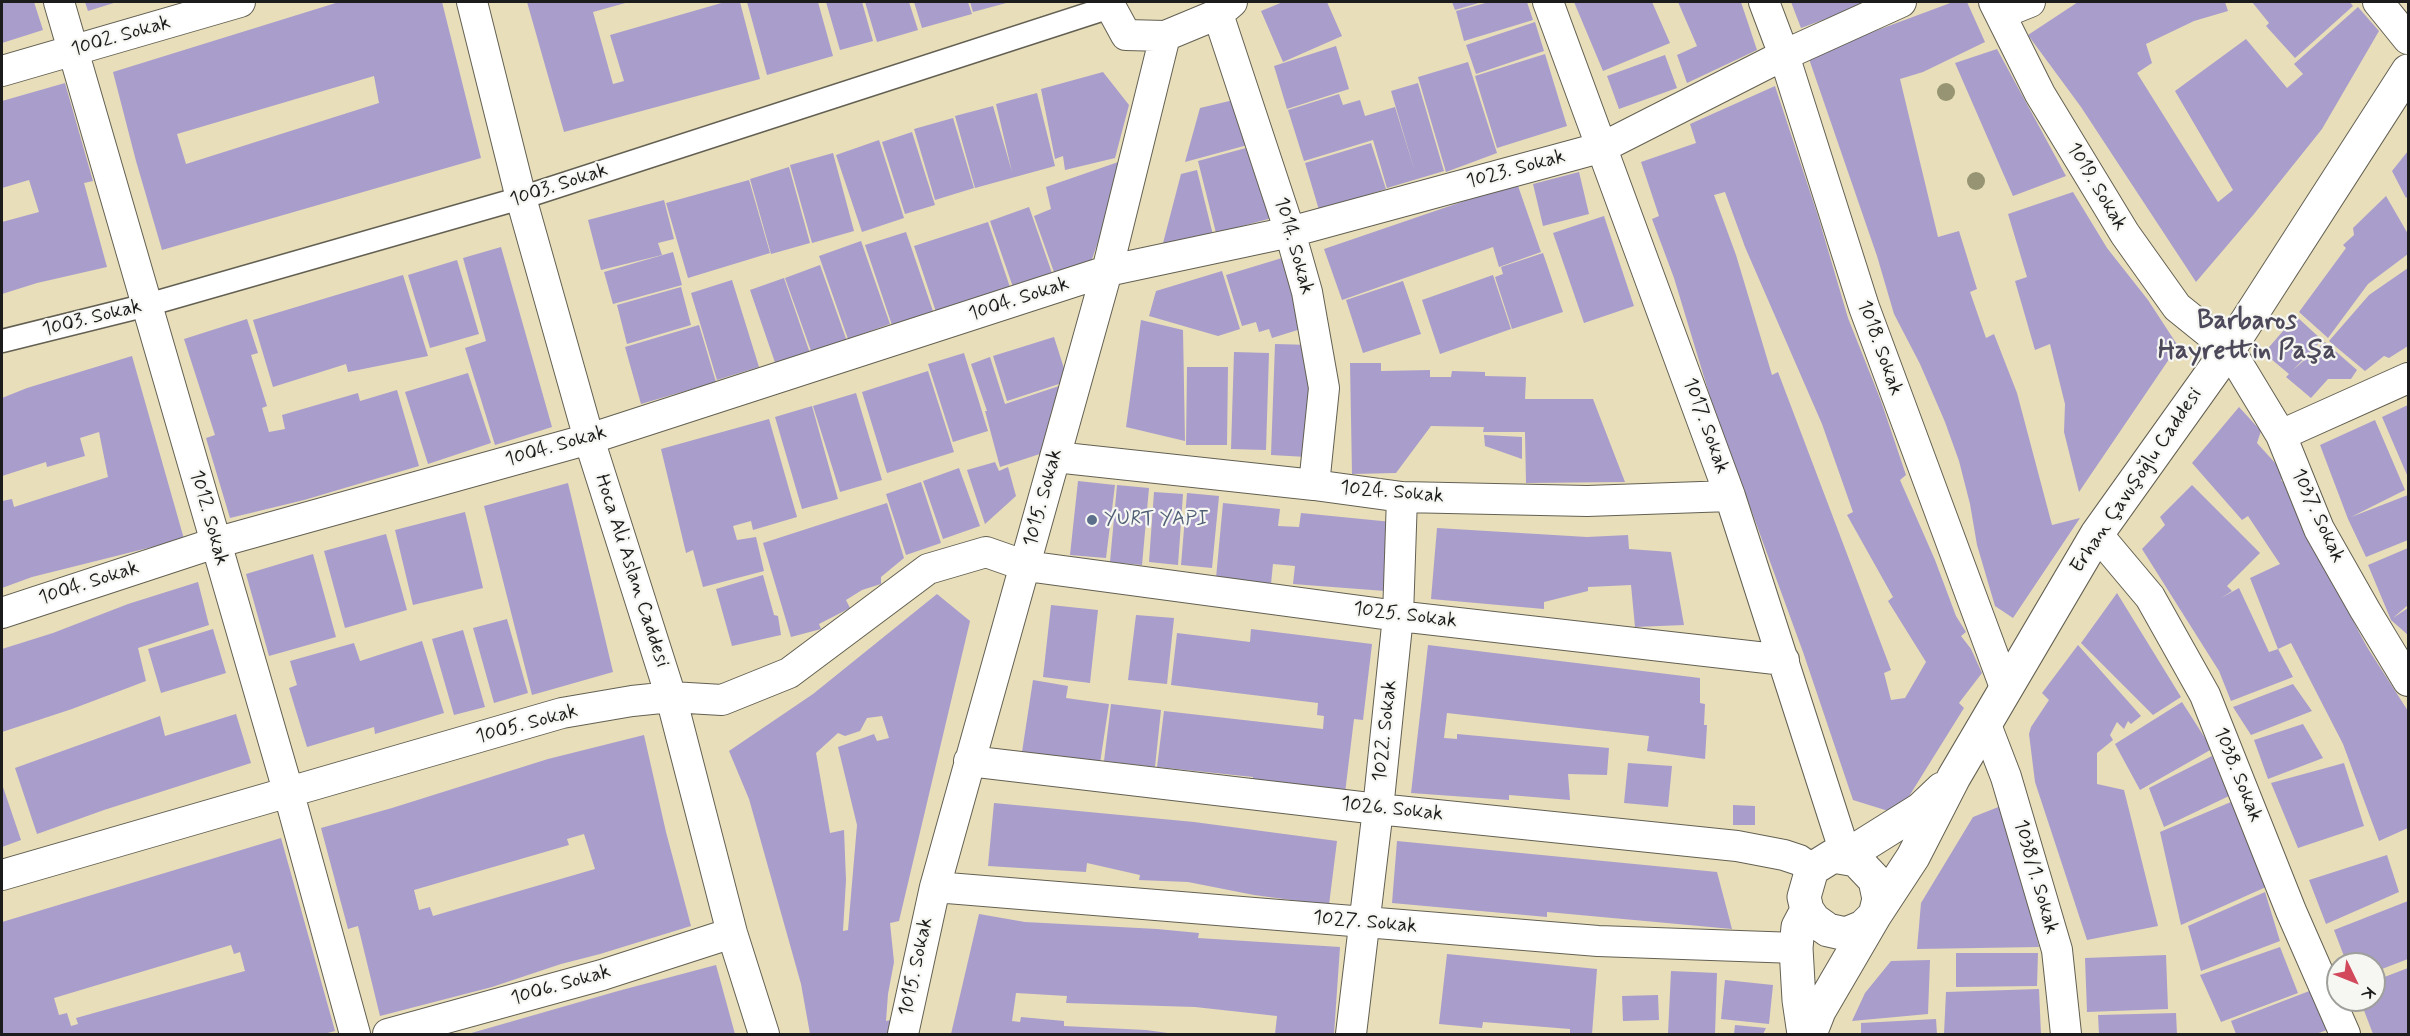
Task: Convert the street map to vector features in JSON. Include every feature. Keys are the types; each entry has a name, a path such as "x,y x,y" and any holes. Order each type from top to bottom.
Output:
{"street":[{"name":"1012. Sokak","path":"59,2 290,794 355,1035"},
{"name":"1002. Sokak","path":"2,71 240,2"},
{"name":"Hoca Ali Aslan Caddesi","path":"472,2 521,198 589,439 671,698 732,933 764,1035"},
{"name":"1017. Sokak","path":"1548,2 1730,496 1846,856"},
{"name":"1018. Sokak","path":"1764,2 1784,56 1864,307 2006,690"},
{"name":"1023. Sokak","path":"1107,271 1290,232 1603,147 1784,56 1901,2"},
{"path":"1997,8 2030,2"},
{"path":"2378,2 2409,39"},
{"name":"1003. Sokak","path":"2,341 147,306 521,198 1109,4"},
{"path":"1109,4 1126,35 1165,36 1225,8"},
{"name":"1014. Sokak","path":"1225,8 1307,292 1324,388 1314,486"},
{"name":"1019. Sokak","path":"1997,8 2040,94 2125,234 2177,307 2229,349"},
{"name":"1015. Sokak","path":"903,1035 935,887 1107,271 1165,36"},
{"name":"Erhan Çavuşoğlu Caddesi","path":"1954,777 2097,534 2229,349 2409,71"},
{"name":"1004. Sokak","path":"2,613 215,543 589,439 1107,271"},
{"name":"1037. Sokak","path":"2229,349 2281,435 2319,529 2364,610 2409,681"},
{"path":"2281,435 2409,378"},
{"name":"1024. Sokak","path":"1055,457 1402,498 1587,501 1730,496"},
{"name":"1022. Sokak","path":"1351,1035 1398,616 1402,498"},
{"name":"1038. Sokak","path":"2097,534 2151,597 2205,695 2291,911 2345,1035"},
{"name":"1005. Sokak","path":"2,875 290,794 562,713 632,701 671,698 722,700 789,673 928,569 986,552 1026,566"},
{"name":"1025. Sokak","path":"1026,566 1398,616 1784,660"},
{"name":"1038/1. Sokak","path":"1986,725 2009,788 2056,950 2066,1035"},
{"name":"1026. Sokak","path":"969,761 1378,809 1737,846 1784,855 1799,860 1812,869"},
{"path":"1846,856 1921,809 1954,777"},
{"path":"1810,1035 1820,1011 1875,915 1914,857 1954,777"},
{"path":"1833,856 1846,856 1856,860 1875,880 1879,899 1875,915 1863,927 1846,934 1828,930 1814,920 1807,910 1804,897 1812,869 1833,856"},
{"name":"1027. Sokak","path":"935,887 1598,941 1796,948"},
{"path":"1804,1035 1796,948 1798,927 1807,910"},
{"name":"1006. Sokak","path":"388,1035 602,975 732,933"}],"building":[{"path":"2,2 34,2 43,30 2,43"},
{"path":"85,2 117,2 88,11"},
{"path":"339,2 442,2 481,158 162,250 113,72","holes":["374,76 379,103 186,164 177,134"]},
{"path":"527,2 629,2 593,12 613,84 624,81 610,35 725,2 740,2 760,79 564,132"},
{"path":"747,2 818,2 833,56 767,75"},
{"path":"826,2 862,2 873,41 840,50"},
{"path":"865,2 909,2 918,30 877,42"},
{"path":"914,2 968,2 972,14 922,28"},
{"path":"970,2 1010,2 973,12"},
{"path":"1283,2 1327,2 1342,36 1283,62 1261,11"},
{"path":"1452,2 1482,2 1455,10"},
{"path":"1489,2 1527,2 1533,20 1464,41 1456,11"},
{"path":"1574,2 1652,2 1670,43 1603,71"},
{"path":"1678,2 1741,2 1757,50 1687,83 1677,55 1697,46"},
{"path":"1791,2 1863,2 1864,5 1801,28"},
{"path":"1953,2 1967,2 1985,42 1923,72 1900,79 1938,237 1959,231 1977,289 1970,292 1986,338 1994,334 2017,393 2052,525 2080,518 2013,618 1995,606 1977,545 1959,461 1920,364 1894,314 1877,256 1808,56"},
{"path":"2078,2 2225,2 2228,11 2194,21 2146,44 2152,63 2137,73 2218,202 2233,190 2175,91 2246,39 2287,88 2303,74 2294,64 2358,7 2379,31 2322,129 2196,282 2081,107 2028,35"},
{"path":"2252,2 2350,2 2353,6 2295,58 2266,26 2269,23"},
{"path":"1535,22 1544,51 1476,74 1466,45"},
{"path":"1336,46 1349,89 1287,109 1274,66"},
{"path":"1997,49 2066,176 2013,196 1955,63"},
{"path":"1545,54 1567,126 1497,148 1475,76"},
{"path":"1665,55 1677,88 1619,109 1607,76"},
{"path":"1468,62 1497,153 1446,172 1418,77"},
{"path":"1103,72 1129,105 1115,158 1065,170 1063,156 1055,159 1041,89"},
{"path":"65,83 93,181 84,183 107,267 37,283 2,294 2,222 39,212 29,180 2,188 2,101"},
{"path":"1418,83 1444,171 1387,188 1373,140 1304,161 1288,110 1339,94 1343,105 1360,100 1365,116 1395,107 1415,172 1391,91"},
{"path":"1775,86 1818,216 1848,318 1881,401 1906,475 1900,480 1935,560 1956,616 1966,632 1961,636 1971,649 1982,673 1959,703 1964,708 1898,814 1853,800 1803,652 1711,400 1674,278 1652,219 1659,216 1641,162 1696,143 1690,124","holes":["1725,192 1745,247 1822,424 1853,512 1847,515 1893,597 1888,601 1926,662 1905,698 1891,700 1884,673 1891,670 1778,372 1772,375 1736,255 1714,195"]},
{"path":"1037,93 1055,166 975,188 955,116 993,106 1012,172 996,104"},
{"path":"1242,98 1255,143 1185,162 1200,108"},
{"path":"953,118 974,188 935,200 914,129"},
{"path":"912,132 935,205 905,214 882,142"},
{"path":"879,140 904,218 862,232 836,155"},
{"path":"1371,143 1386,189 1319,210 1305,163"},
{"path":"1257,145 1276,217 1216,233 1198,161"},
{"path":"2408,151 2408,196 2406,198 2392,171"},
{"path":"833,153 854,231 812,243 790,165"},
{"path":"1127,159 1091,262 1055,275 1034,216 1051,209 1046,187"},
{"path":"789,167 810,243 771,254 750,179"},
{"path":"1197,170 1213,235 1162,247 1181,174"},
{"path":"1579,172 1589,214 1543,226 1533,184"},
{"path":"749,180 770,253 688,278 666,203"},
{"path":"1517,183 1541,252 1499,267 1493,247 1342,300 1324,249"},
{"path":"2073,192 2107,248 2148,300 2178,346 2079,492 2064,432 2065,404 2050,344 2035,350 2015,281 2027,277 2008,214"},
{"path":"2386,196 2408,234 2408,254 2368,284 2328,338 2299,312 2346,248 2343,245 2354,235 2353,228"},
{"path":"664,200 674,239 658,243 662,255 601,270 588,220"},
{"path":"1029,207 1053,276 1014,290 990,221"},
{"path":"1604,216 1634,306 1584,323 1553,233"},
{"path":"988,222 1013,296 939,321 914,246"},
{"path":"906,232 935,317 894,331 865,245"},
{"path":"861,241 890,324 848,339 819,256"},
{"path":"501,247 552,427 495,445 465,348 486,341 463,258"},
{"path":"673,252 682,285 613,304 604,272"},
{"path":"1543,253 1563,312 1512,329 1495,277 1503,274 1501,267"},
{"path":"1282,258 1304,328 1272,338 1269,329 1259,332 1256,322 1242,326 1226,275"},
{"path":"457,260 479,334 430,348 408,275"},
{"path":"820,265 850,350 815,362 785,278"},
{"path":"2408,268 2408,346 2389,358 2384,356 2365,371 2329,341 2369,295"},
{"path":"1222,271 1240,329 1218,336 1149,316 1156,291"},
{"path":"403,275 428,356 348,372 346,364 273,387 253,320"},
{"path":"1493,275 1511,329 1440,354 1422,300"},
{"path":"784,278 813,362 779,374 750,290"},
{"path":"732,280 759,367 717,380 691,293"},
{"path":"1403,281 1421,334 1363,353 1346,300"},
{"path":"681,287 691,325 627,344 617,305"},
{"path":"2296,316 2322,340 2293,370 2325,342 2357,370 2351,379 2328,379 2311,398 2286,377 2289,374 2264,353"},
{"path":"247,319 258,353 251,355 267,406 262,408 269,432 285,429 282,415 358,393 360,401 397,390 419,466 304,500 230,518 206,438 215,435 184,339"},
{"path":"1141,320 1183,330 1185,441 1126,427"},
{"path":"699,325 716,382 641,404 625,347"},
{"path":"1054,337 1068,381 1007,401 993,356"},
{"path":"1275,344 1312,345 1307,457 1271,455"},
{"path":"1234,352 1269,353 1266,450 1231,449"},
{"path":"964,353 988,431 953,442 928,364"},
{"path":"132,356 184,539 32,577 2,588 2,501 12,499 14,507 108,477 99,432 80,438 85,456 47,467 46,462 2,476 2,398 27,388"},
{"path":"990,357 1005,404 1068,383 1052,450 1000,467 985,411 987,411 971,364"},
{"path":"1350,363 1381,363 1381,371 1430,370 1430,377 1451,377 1452,371 1485,372 1485,376 1526,377 1525,399 1593,399 1625,482 1526,483 1525,432 1483,432 1484,427 1431,426 1396,473 1352,474"},
{"path":"1187,367 1228,367 1227,445 1186,445"},
{"path":"928,371 954,452 887,473 862,392"},
{"path":"468,373 491,443 428,464 405,392"},
{"path":"856,393 882,480 840,492 813,406"},
{"path":"2408,405 2408,473 2407,475 2382,417"},
{"path":"812,406 838,499 802,509 775,417"},
{"path":"2239,407 2261,431 2257,443 2286,475 2281,480 2290,490 2350,615 2367,647 2408,711 2408,828 2379,841 2343,744 2291,643 2278,649 2250,578 2280,564 2248,516 2242,520 2192,463"},
{"path":"769,419 797,517 753,530 751,521 733,526 737,540 756,537 764,571 703,587 693,550 686,553 661,449"},
{"path":"2375,420 2405,490 2351,517 2408,495 2408,540 2366,557 2348,519 2320,445"},
{"path":"1484,435 1522,437 1522,459 1485,446"},
{"path":"995,462 999,471 1008,467 1016,496 985,524 967,470"},
{"path":"959,468 980,526 943,539 923,481"},
{"name":"YURT YAPI","path":"1078,481 1115,485 1106,558 1070,555"},
{"path":"921,482 941,543 906,555 886,494"},
{"path":"568,483 613,672 532,695 484,506"},
{"path":"1117,485 1149,488 1142,565 1110,562"},
{"path":"2192,485 2260,553 2227,586 2232,591 2221,598 2239,588 2269,652 2278,649 2293,677 2231,701 2219,671 2142,549 2165,525 2160,517"},
{"path":"1154,492 1183,494 1178,565 1149,562"},
{"path":"1187,493 1219,496 1212,568 1181,565"},
{"path":"887,503 904,558 881,577 881,584 862,590 846,600 850,608 819,624 821,629 791,637 763,543"},
{"path":"1223,503 1280,509 1278,526 1299,527 1301,513 1392,522 1385,591 1293,584 1295,566 1273,564 1271,584 1216,578"},
{"path":"465,512 483,588 413,605 395,530"},
{"path":"1437,528 1587,537 1628,535 1629,549 1671,552 1684,625 1635,627 1631,585 1588,587 1588,591 1544,602 1544,609 1431,599"},
{"path":"386,534 407,610 345,628 324,551"},
{"path":"2408,548 2408,605 2393,618 2408,608 2408,635 2391,620 2368,565"},
{"path":"313,554 336,637 269,656 246,574"},
{"path":"763,575 774,615 778,616 781,635 732,646 716,589"},
{"path":"198,582 209,625 138,648 146,681 2,732 2,649 53,633 128,604"},
{"path":"2117,593 2181,697 2153,715 2081,643"},
{"path":"937,594 970,621 899,921 890,923 894,962 886,1021 891,1020 892,1034 810,1034 801,984 749,799 729,751 813,694","holes":["882,716 889,738 877,741 874,734 838,747 857,825 848,930 843,931 846,880 844,830 830,833 816,753 838,733 845,736 860,731 867,718"]},
{"path":"1051,605 1098,610 1090,683 1043,677"},
{"path":"1136,615 1174,618 1167,684 1128,680"},
{"path":"507,619 528,693 494,703 473,628"},
{"path":"213,629 226,673 161,693 148,649"},
{"path":"1251,629 1372,644 1363,720 1354,719 1345,793 1253,781 1253,777 1157,767 1164,711 1323,729 1324,716 1317,715 1318,703 1171,685 1177,633 1250,642"},
{"path":"463,630 485,707 454,715 432,639"},
{"path":"422,641 444,713 375,734 374,727 307,747 289,688 297,685 290,661 354,643 360,661"},
{"path":"1428,645 1700,678 1700,703 1705,704 1704,725 1707,725 1705,759 1647,751 1649,736 1447,713 1444,738 1457,739 1457,734 1609,748 1607,775 1568,774 1570,800 1509,795 1509,800 1411,793"},
{"path":"2078,645 2141,716 2131,724 2128,721 2124,729 2117,722 2110,735 2113,740 2097,753 2097,784 2124,790 2158,926 2087,940 2035,782 2029,734 2031,727 2049,700 2042,693"},
{"path":"1033,680 1068,686 1066,698 1109,704 1100,763 1022,752"},
{"path":"2293,684 2312,711 2251,735 2233,707"},
{"path":"2182,702 2212,749 2140,790 2115,744"},
{"path":"1111,704 1161,710 1155,767 1104,761"},
{"path":"236,714 251,763 37,834 15,768 160,716 165,736"},
{"path":"2303,724 2323,758 2268,779 2254,740"},
{"path":"644,735 666,832 691,926 492,987 380,1016 358,926 348,929 321,828 548,759","holes":["584,834 595,869 433,916 430,907 419,910 414,890 569,845 567,839"]},
{"path":"2212,756 2229,796 2164,827 2149,788"},
{"path":"1628,763 1672,766 1668,807 1624,803"},
{"path":"2344,763 2364,826 2298,848 2271,783"},
{"path":"2,784 21,840 2,847"},
{"path":"2238,799 2266,887 2181,925 2160,832"},
{"path":"994,803 1194,822 1337,841 1329,905 1254,895 1188,882 1139,880 1140,875 1087,863 1086,872 988,866"},
{"path":"2006,804 2039,947 1917,949 1921,903 1973,817"},
{"path":"1733,805 1755,806 1755,825 1733,825"},
{"path":"281,838 335,1031 324,1034 2,1034 2,922","holes":["231,945 234,954 240,952 245,971 76,1018 78,1024 71,1026 67,1013 59,1015 54,998"]},
{"path":"1397,841 1717,872 1732,929 1547,912 1547,917 1392,903"},
{"path":"2387,855 2399,892 2326,924 2309,880"},
{"path":"2265,892 2280,941 2201,971 2188,926"},
{"path":"2408,901 2408,959 2386,967 2386,952 2342,952 2334,930"},
{"path":"979,914 1025,922 1199,933 1198,938 1340,947 1334,1034 1275,1034 1277,1016 1195,1007 1066,1003 1067,996 1016,993 1012,1021 1020,1022 1021,1017 1064,1021 1064,1026 1146,1030 1175,1034 951,1034"},
{"path":"2280,947 2298,993 2221,1022 2200,975"},
{"path":"1956,953 2038,953 2037,986 1956,987"},
{"path":"1447,954 1597,969 1592,1034 1570,1034 1570,1029 1483,1022 1482,1028 1439,1024"},
{"path":"2166,955 2168,1009 2087,1012 2085,958"},
{"path":"1930,960 1928,1014 1852,1021 1865,993 1891,961"},
{"path":"716,965 735,1034 468,1034 618,991"},
{"path":"2408,968 2408,1034 2373,1034 2365,1012 2386,1012 2386,976"},
{"path":"1671,971 1717,973 1715,1034 1668,1034"},
{"path":"1725,980 1773,985 1769,1024 1721,1019"},
{"path":"2039,989 2041,1034 1944,1034 1946,992"},
{"path":"2312,990 2327,1030 2316,1034 2236,1034 2231,1021"},
{"path":"1658,995 1659,1020 1623,1021 1622,996"},
{"path":"2176,1013 2177,1034 2099,1034 2098,1015"},
{"path":"1936,1019 1937,1034 1861,1034 1861,1023"},
{"path":"1735,1025 1766,1028 1763,1034 1734,1034"}],"place":[{"name":"YURT YAPI","path":"1092,520"}],"district":[{"name":"Barbaros Hayrettin Paşa","path":"2247,338"}]}
